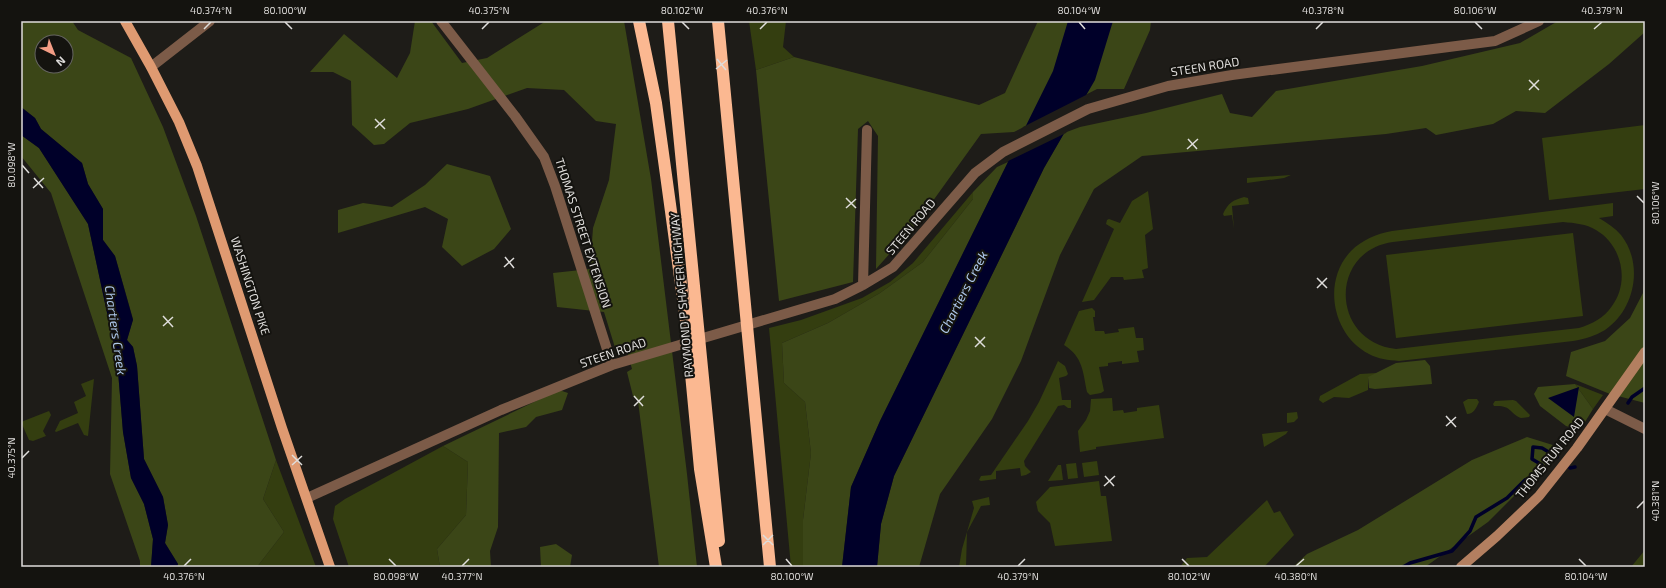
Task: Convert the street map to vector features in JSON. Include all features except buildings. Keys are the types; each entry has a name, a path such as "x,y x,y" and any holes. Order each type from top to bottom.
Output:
{"highway":[{"path":"639,21 656,103 686,321 700,469 716,567"},
{"name":"RAYMOND P SHAFER HIGHWAY","path":"668,21 722,567"},
{"path":"718,21 770,567"}],"main road":[{"name":"WASHINGTON PIKE","path":"125,21 151,67 179,122 197,166 245,316 330,567"}],"street":[{"path":"151,67 210,21"},
{"name":"THOMAS STREET EXTENSION","path":"441,21 515,116 544,157 555,186 612,366"},
{"name":"STEEN ROAD","path":"307,498 500,410 612,366 797,311 835,298 863,286 893,267 975,173 1003,152 1088,109 1168,86 1495,41 1539,21"},
{"path":"863,286 867,130"},
{"name":"THOMS RUN ROAD","path":"1461,567 1497,536 1538,496 1577,448 1645,352"},
{"path":"1605,409 1645,429"}],"green space":[{"path":"21,21 72,21 78,30 131,58 163,127 196,216 276,460 263,499 284,532 257,567 177,567 178,564 165,543 168,525 163,497 144,459 137,366 133,347 127,340 133,319 115,256 103,240 103,209 88,184 82,163 41,129 35,118 21,107"},
{"path":"415,21 431,21 462,63 487,58 546,21 624,21 651,179 697,567 659,567 638,401 633,396 627,372 632,369 627,351 617,354 604,312 557,307 553,273 590,269 593,228 609,180 616,124 596,121 564,90 527,88 468,109 410,123 384,144 374,145 352,125 351,81 333,72 310,72 344,34 397,78 410,53"},
{"path":"749,21 786,21 783,47 794,57 756,70"},
{"path":"1038,21 1151,21 1150,30 1124,89 1097,89 1014,132 981,134 917,223 876,269 878,136 868,121 858,129 853,282 779,301 756,70 794,57 979,105 1005,93"},
{"path":"1558,21 1645,21 1645,32 1609,64 1545,113 1516,111 1493,124 1436,135 1426,128 1386,134 1142,156 1094,189 1060,255 1021,361 992,419 940,494 919,567 877,567 881,524 894,476 1044,168 1064,133 1080,127 1146,113 1222,94 1230,113 1252,117 1276,91 1422,66 1520,43"},
{"path":"1645,125 1645,189 1549,200 1542,138"},
{"path":"21,135 39,148 88,224 117,359 123,432 131,478 144,504 153,539 151,567 140,567 140,561 110,474 112,378 51,193 21,156"},
{"path":"1008,162 880,421 851,487 842,567 803,567 803,520 811,453 805,402 784,383 782,343 828,323 880,293 923,262 973,199 973,192 997,167"},
{"path":"447,164 490,176 511,229 494,249 462,266 442,247 448,219 425,207 338,233 338,210 363,203 392,207 425,185"},
{"path":"1291,175 1284,178 1247,183 1247,178"},
{"path":"1148,191 1153,229 1145,235 1148,268 1142,270 1144,278 1124,280 1123,277 1111,277 1094,300 1082,302 1114,229 1106,224 1107,220 1109,219 1120,223 1132,201"},
{"path":"973,192 973,199 923,262 880,293 828,323 782,343 784,383 805,402 811,453 803,520 803,567 791,567 769,328 801,320 862,298 890,282 913,263"},
{"path":"1244,197 1248,198 1249,204 1232,206 1234,229 1232,215 1224,216 1223,214 1231,202"},
{"path":"1613,203 1613,216 1599,218 1619,232 1628,247 1634,273 1633,286 1623,311 1615,321 1605,330 1586,338 1573,341 1399,361 1383,359 1369,354 1356,345 1346,334 1339,321 1335,307 1334,292 1336,277 1342,263 1351,251 1370,238 1392,231","holes":["1563,222 1580,224 1596,230 1612,245 1617,254 1620,265 1622,275 1618,296 1605,314 1589,325 1579,328 1396,349 1375,343 1359,331 1349,314 1346,296 1348,278 1357,262 1372,249 1393,242"]},
{"path":"1573,233 1583,316 1396,338 1386,255"},
{"path":"1645,274 1645,403 1610,394 1566,376 1571,352 1605,341 1630,318 1643,293"},
{"path":"1092,308 1095,311 1095,317 1093,317 1095,331 1104,331 1105,334 1119,332 1118,329 1134,327 1136,338 1143,338 1144,350 1137,351 1139,362 1122,364 1122,361 1108,363 1108,366 1099,367 1104,391 1090,395 1087,392 1079,360 1064,345 1079,311"},
{"path":"1425,360 1430,366 1432,384 1375,389 1369,388 1368,377 1396,363"},
{"path":"1058,361 1065,366 1068,374 1059,378 1062,400 1071,400 1071,408 1064,405 1058,406 1024,461 1025,466 1031,472 1021,476 1020,468 996,471 996,479 979,480 981,476 991,475 1028,421 1039,402"},
{"path":"1377,373 1368,378 1368,390 1349,398 1334,397 1323,403 1319,400 1320,396 1360,374"},
{"path":"94,379 88,436 84,435 78,423 56,432 55,431 60,421 78,413 74,402 86,396 81,384"},
{"path":"1575,384 1603,395 1593,409"},
{"path":"1575,384 1593,409 1580,430 1566,426 1540,406 1534,394 1538,387"},
{"path":"559,390 568,393 562,410 536,417 526,427 499,433 498,527 490,551 491,567 440,567 437,549 466,515 468,462 443,446"},
{"path":"1112,398 1113,411 1123,410 1124,413 1137,411 1137,408 1159,405 1164,438 1096,447 1096,449 1080,452 1078,431 1086,420 1090,411 1091,399"},
{"path":"1468,399 1477,399 1479,402 1473,412 1467,414 1463,402"},
{"path":"1495,401 1516,401 1530,415 1529,417 1521,418 1507,408 1494,406 1493,404"},
{"path":"49,411 51,415 43,431 46,436 33,441 29,440 21,422"},
{"path":"1297,412 1298,418 1294,422 1287,423 1287,413"},
{"path":"1288,431 1286,434 1264,447 1262,434"},
{"path":"1527,437 1556,446 1548,462 1488,522 1425,567 1293,567 1307,554 1358,530 1472,460"},
{"path":"443,446 468,462 466,515 437,549 440,567 349,567 333,519 335,506 345,499"},
{"path":"276,460 316,567 257,567 284,532 263,499"},
{"path":"1097,461 1099,475 1084,477 1082,463"},
{"path":"1076,463 1078,478 1068,479 1066,464"},
{"path":"1058,465 1061,465 1063,480 1048,481"},
{"path":"1099,481 1101,496 1106,496 1112,541 1055,546 1050,523 1038,511 1036,502 1050,487"},
{"path":"989,497 990,505 981,506 967,532 966,567 959,567 962,549 974,508 972,501"},
{"path":"1267,500 1274,513 1280,511 1294,535 1264,567 1180,567 1187,558 1207,557"},
{"path":"556,544 572,555 570,567 541,567 540,547"},
{"path":"1645,550 1645,567 1631,567"}],"water":[{"name":"Chartiers Creek","path":"1068,21 1113,21 1095,80 1044,168 894,476 881,524 877,567 842,567 851,487 880,421 1053,71"},
{"name":"Chartiers Creek","path":"21,107 35,118 41,129 82,163 88,184 103,209 103,240 115,256 133,320 127,340 133,347 137,366 144,459 163,497 168,525 165,543 178,564 177,567 151,567 153,539 144,504 131,478 123,432 117,359 88,224 39,148 21,135"},
{"path":"1579,387 1574,417 1548,398"}],"pier":[{"path":"1090,93 1066,133 1006,162 1023,127"}],"waterway":[{"path":"1628,403 1632,397 1645,388"},
{"path":"1403,567 1410,563 1452,551 1470,531 1476,517 1507,498 1525,480 1541,474 1542,465 1532,459 1533,447 1542,448 1557,457"},
{"path":"1570,468 1575,467"}]}
